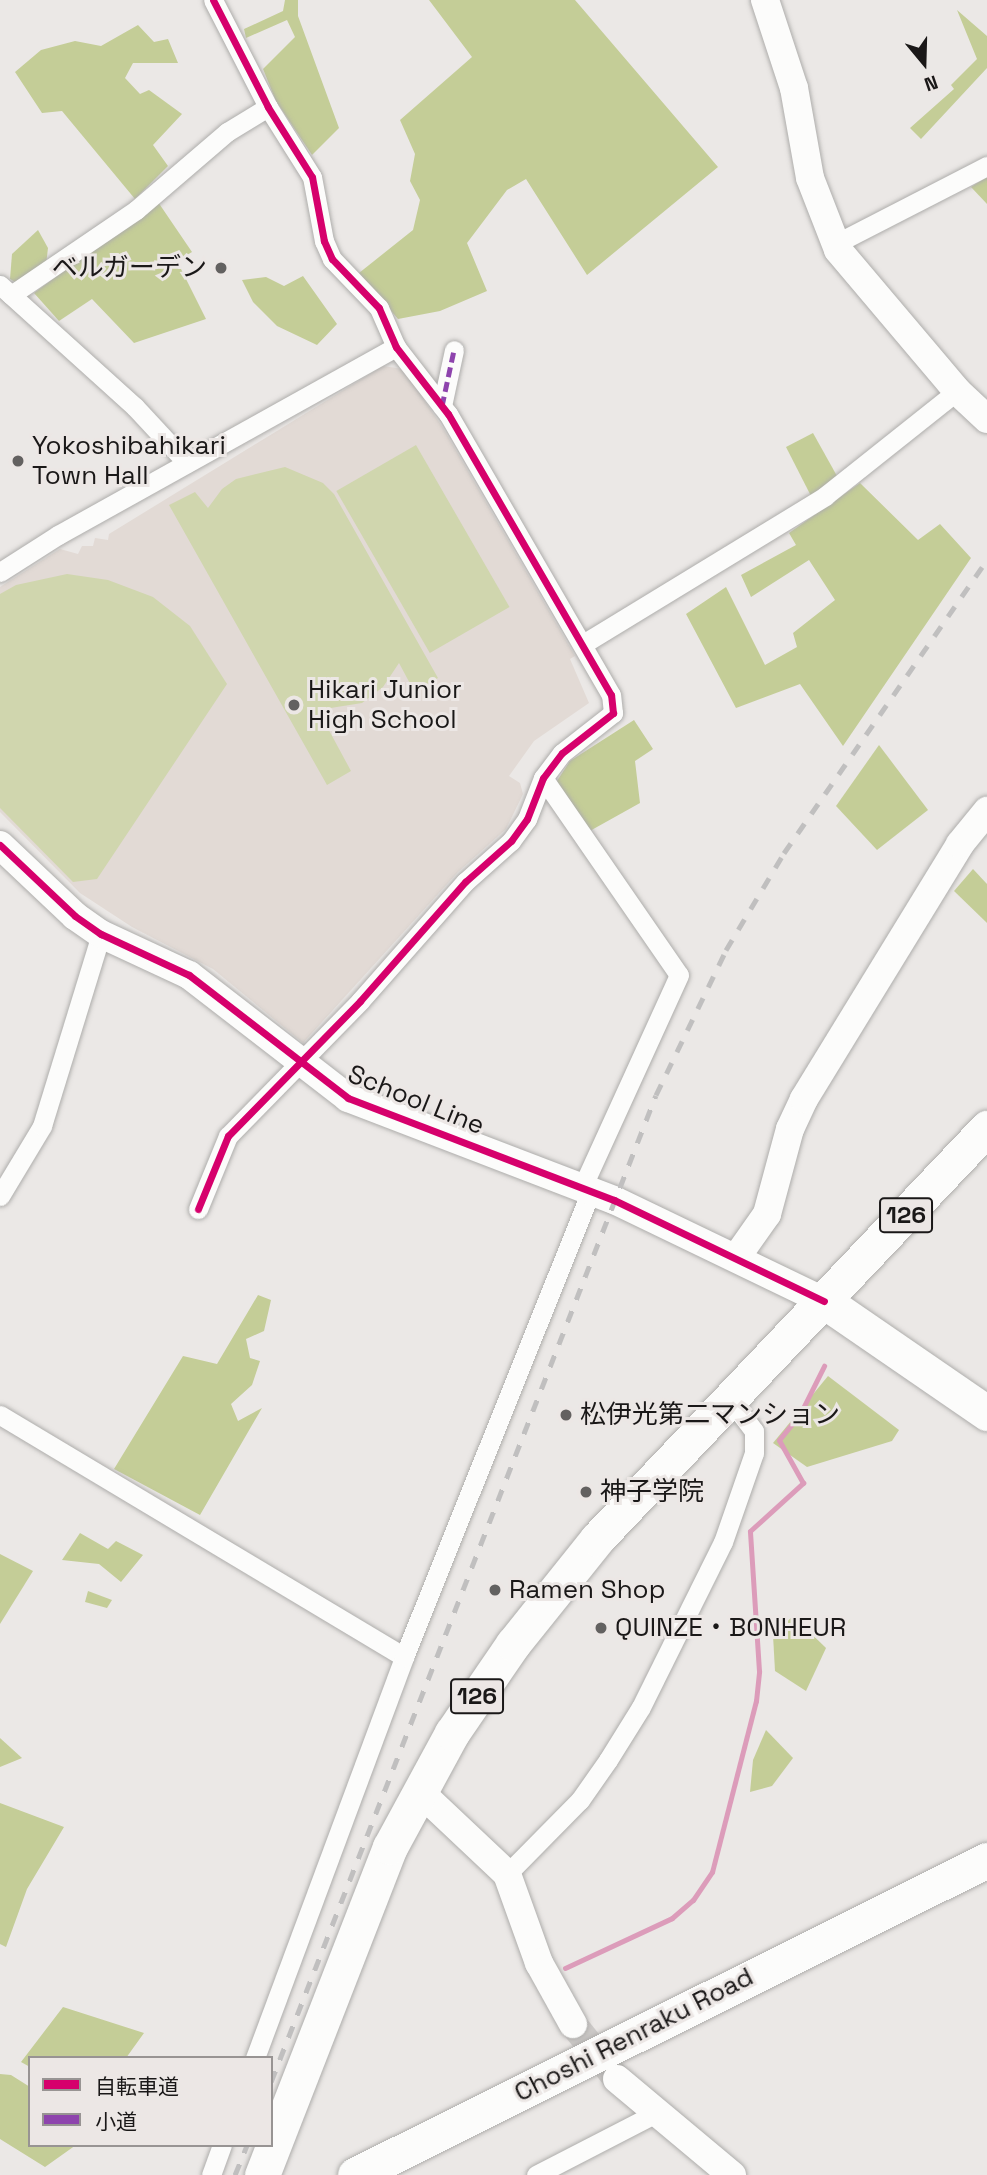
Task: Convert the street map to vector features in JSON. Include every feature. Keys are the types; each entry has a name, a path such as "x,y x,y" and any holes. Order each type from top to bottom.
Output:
{"highway":[{"name":"126","path":"273,2147 390,1847 452,1733 555,1588 729,1398 987,1128"},
{"path":"824,1301 987,1413"},
{"path":"911,1895 987,1850"},
{"path":"911,1895 987,1860"},
{"name":"Choshi Renraku Road","path":"355,2175 911,1895"},
{"name":"126","path":"262,2175 273,2147"}],"street":[{"path":"198,1209 228,1136 360,1001 465,882 511,841 527,818 543,778 562,753 613,713 611,695 583,644 442,406 396,348 379,307 332,259 324,241 312,177 268,107 213,0"},
{"path":"765,0 794,88 810,178 835,244 957,391 987,419"},
{"path":"187,463 135,407 6,290 136,210 227,132 268,107"},
{"path":"835,244 987,166"},
{"path":"0,572 187,463 396,348"},
{"path":"442,406 454,350"},
{"path":"583,644 825,496 957,391"},
{"path":"256,2056 404,1657 586,1190 680,975 543,778"},
{"path":"736,1258 767,1214 790,1129 804,1099 960,844 987,811"},
{"name":"School Line","path":"0,845 39,885 101,934 189,975 236,1007 299,1062 348,1098 586,1190 824,1301"},
{"path":"0,1196 42,1126 101,934"},
{"path":"508,1874 580,1800 608,1760 641,1707 723,1542 754,1453 754,1431 729,1398"},
{"path":"0,1415 404,1657"},
{"path":"419,1791 508,1874 539,1963 573,2024"},
{"path":"617,2079 732,2175"},
{"path":"536,2175 656,2113"},
{"path":"211,2175 221,2147"}],"shaded area":[{"name":"Hikari Junior High School","path":"383,366 403,369 443,428 575,656 570,659 589,703 534,741 509,776 520,783 523,794 506,829 458,872 303,1043 213,969 132,927 80,893 0,812 0,587 60,549 78,554 82,546 93,546 95,538 108,540 109,534"}],"green space":[{"path":"285,0 298,0 298,16 339,128 312,155 276,101 263,69 295,37 287,20 246,38 244,29 283,11"},
{"path":"429,0 575,0 718,167 587,275 526,179 507,190 467,243 487,291 440,311 398,319 359,273 413,230 420,200 410,181 415,154 400,120 472,57"},
{"path":"957,10 987,36 987,68 921,139 910,128 954,89 951,85 977,59"},
{"path":"138,25 154,42 168,39 178,63 133,63 125,78 140,94 149,90 182,114 153,145 168,166 135,199 62,111 42,113 15,72 41,50 75,41 101,46"},
{"path":"987,177 987,204 971,187"},
{"path":"158,202 192,252 177,261 206,319 134,343 92,299 59,321 34,293"},
{"path":"38,230 48,248 46,265 17,283 10,279 12,254"},
{"path":"303,276 337,324 317,345 277,326 253,302 242,280 266,277 284,286"},
{"path":"813,433 837,476 811,496 786,447"},
{"path":"416,445 509,607 430,653 336,491"},
{"path":"285,467 323,483 334,494 438,678 414,691 399,663 383,687 362,703 318,710 351,771 327,785 169,505 195,492 208,508 222,489 236,479"},
{"path":"860,483 918,540 940,524 971,558 843,746 800,684 736,708 686,614 726,587 765,665 797,647 793,633 835,600 809,560 751,597 741,575 796,545 789,533"},
{"path":"67,574 108,580 153,597 190,626 227,684 97,879 73,882 0,808 0,594 16,585"},
{"path":"634,720 653,749 635,761 640,803 588,832 553,787 570,761"},
{"path":"879,745 928,810 877,850 836,806"},
{"path":"973,869 987,884 987,923 954,891"},
{"path":"258,1295 271,1300 264,1331 246,1339 250,1358 260,1361 252,1385 231,1404 238,1421 262,1408 200,1515 114,1469 183,1356 217,1364"},
{"path":"828,1376 899,1430 892,1441 807,1467 773,1443"},
{"path":"80,1533 108,1549 116,1541 143,1555 121,1582 99,1564 62,1560"},
{"path":"0,1554 33,1571 0,1624"},
{"path":"88,1591 112,1600 107,1608 85,1602"},
{"path":"793,1616 826,1648 806,1691 775,1671 773,1635"},
{"path":"766,1730 793,1758 772,1786 750,1792 753,1760"},
{"path":"0,1738 22,1758 0,1767"},
{"path":"0,1803 64,1827 27,1889 6,1947 0,1944"},
{"path":"63,2007 144,2033 127,2056 28,2056 28,2066 21,2062"},
{"path":"0,2074 11,2075 28,2086 28,2147 73,2147 45,2167 0,2139"}],"waterway":[{"path":"565,1968 672,1918 693,1900 712,1872 756,1701 759,1671 750,1531 803,1483 779,1440 800,1414 824,1366"}],"tunnel":[{"path":"573,2024 617,2079"}],"railway":[{"path":"273,2077 656,1095 726,950 784,853 987,560"},
{"path":"235,2175 246,2147"}],"marked path":[{"path":"442,406 454,350"}],"cycle path":[{"path":"198,1209 228,1136 360,1001 465,882 511,841 527,819 543,778 562,753 613,713 611,695 448,414 396,347 379,308 332,259 324,241 312,177 268,107 213,0"},
{"path":"0,845 75,916 101,934 189,975 348,1098 614,1200 824,1301"}],"place":[{"name":"ベルガーデン","path":"221,268"},
{"name":"Yokoshibahikari Town Hall","path":"18,461"},
{"name":"Hikari Junior High School","path":"294,705"},
{"name":"松伊光第二マンション","path":"566,1415"},
{"name":"神子学院","path":"586,1492"},
{"name":"Ramen Shop","path":"495,1590"},
{"name":"QUINZE・BONHEUR","path":"601,1628"}]}
